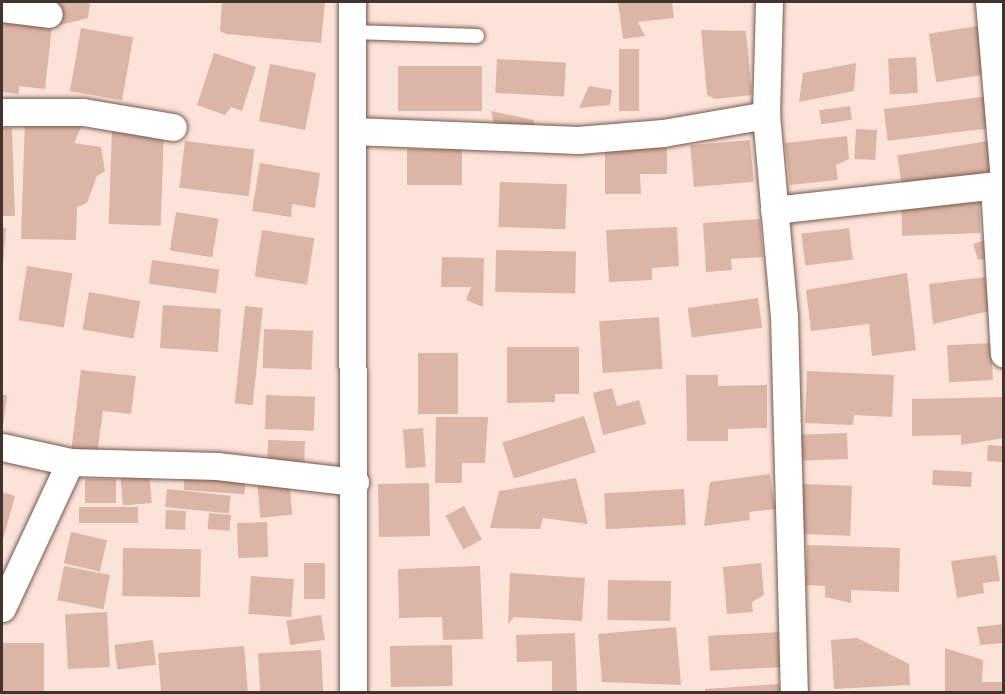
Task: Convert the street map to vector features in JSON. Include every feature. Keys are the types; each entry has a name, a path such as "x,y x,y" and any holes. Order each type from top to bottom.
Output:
{"street":[{"path":"352,2 356,482 353,693"},
{"path":"769,2 766,115 784,316 794,693"},
{"path":"989,2 1000,183 1004,354"},
{"path":"2,8 49,14"},
{"path":"2,112 83,112 173,127"},
{"path":"353,131 578,140 663,133 766,115"},
{"path":"774,210 1000,183"},
{"path":"2,447 70,462 217,466 356,482"},
{"path":"2,608 70,462"}],"lane":[{"path":"352,32 477,36"}],"building":[{"path":"60,2 90,2 88,18 52,27"},
{"path":"222,2 325,2 321,43 226,34 220,31"},
{"path":"618,2 672,2 674,18 638,22 645,36 623,39"},
{"path":"2,21 52,27 45,89 19,86 19,94 2,92"},
{"path":"984,25 992,73 936,82 929,34"},
{"path":"81,28 133,37 122,100 70,91"},
{"path":"701,30 746,31 752,95 715,99 707,95"},
{"path":"619,49 639,49 639,111 619,111"},
{"path":"214,53 256,67 242,111 231,107 225,115 197,105"},
{"path":"916,57 918,93 890,94 888,58"},
{"path":"497,59 566,63 564,97 495,93"},
{"path":"856,63 854,91 799,102 803,73"},
{"path":"270,64 316,73 305,130 259,121"},
{"path":"398,66 482,66 482,111 398,111"},
{"path":"589,86 612,90 610,105 579,108"},
{"path":"990,96 994,128 888,141 884,109"},
{"path":"850,106 852,120 821,124 819,110"},
{"path":"491,111 534,120 531,136 495,128"},
{"path":"25,119 84,121 74,143 101,147 105,171 97,176 87,203 77,207 76,240 21,239"},
{"path":"2,128 12,128 15,216 2,216"},
{"path":"112,129 164,131 161,226 109,224"},
{"path":"856,129 877,130 875,160 854,159"},
{"path":"847,136 849,159 836,165 838,180 790,185 785,143"},
{"path":"750,140 754,182 694,187 690,145"},
{"path":"185,141 254,150 249,196 179,188"},
{"path":"988,141 993,173 902,187 897,155"},
{"path":"605,148 667,148 667,174 640,174 641,194 605,194"},
{"path":"407,149 462,149 462,185 407,185"},
{"path":"260,163 320,173 315,208 292,204 291,217 252,211"},
{"path":"500,182 567,184 565,229 498,227"},
{"path":"979,196 980,233 902,236 901,199"},
{"path":"176,212 218,219 212,257 170,251"},
{"path":"760,219 763,257 731,259 732,270 706,272 703,223"},
{"path":"677,227 679,266 652,268 652,280 609,282 606,230"},
{"path":"2,228 6,228 3,265 2,265"},
{"path":"849,228 853,260 805,266 801,234"},
{"path":"262,230 314,238 307,285 255,276"},
{"path":"989,239 993,257 978,260 973,244"},
{"path":"496,250 576,251 575,293 495,292"},
{"path":"442,257 484,258 483,307 466,300 471,287 441,287"},
{"path":"152,260 219,269 216,293 149,284"},
{"path":"27,266 72,273 64,328 18,320"},
{"path":"907,273 916,350 872,356 869,324 811,331 806,290"},
{"path":"985,277 989,311 933,324 929,284"},
{"path":"89,292 140,301 134,338 82,329"},
{"path":"758,298 762,328 692,338 688,308"},
{"path":"163,305 221,309 218,352 160,348"},
{"path":"245,306 263,308 253,405 235,403"},
{"path":"659,317 663,369 603,373 599,321"},
{"path":"264,329 313,331 312,370 263,368"},
{"path":"991,343 993,380 949,382 947,345"},
{"path":"507,347 579,347 579,394 555,394 555,402 507,403"},
{"path":"418,353 458,353 458,414 418,414"},
{"path":"81,370 136,376 131,414 103,411 97,455 71,452"},
{"path":"807,371 894,375 892,417 854,415 853,425 805,423"},
{"path":"686,375 718,375 718,386 767,385 767,428 728,429 728,441 687,441"},
{"path":"612,388 617,406 639,400 646,424 603,435 593,393"},
{"path":"2,395 7,395 3,426 2,426"},
{"path":"266,395 315,397 314,431 265,429"},
{"path":"1004,397 1004,438 961,445 961,435 912,436 912,399"},
{"path":"584,416 596,452 514,479 502,443"},
{"path":"436,417 488,417 485,463 462,463 462,483 435,483"},
{"path":"423,428 426,467 406,468 403,429"},
{"path":"847,433 848,459 799,461 798,435"},
{"path":"268,440 305,441 304,468 267,467"},
{"path":"988,445 1004,446 1003,462 987,461"},
{"path":"185,469 246,473 244,494 184,490"},
{"path":"933,470 972,472 971,487 932,485"},
{"path":"149,471 152,503 123,505 120,474"},
{"path":"770,474 775,509 749,512 750,520 704,526 710,482"},
{"path":"289,478 292,515 260,518 257,481"},
{"path":"576,478 588,524 543,518 540,529 490,528 499,491"},
{"path":"85,479 116,479 116,503 85,503"},
{"path":"429,483 430,536 379,537 378,484"},
{"path":"802,484 852,486 850,536 800,534"},
{"path":"167,489 231,496 229,514 165,507"},
{"path":"684,489 686,525 606,529 604,493"},
{"path":"2,492 15,496 2,543"},
{"path":"464,506 482,540 463,549 445,516"},
{"path":"79,507 138,507 138,523 79,523"},
{"path":"166,510 186,511 185,530 165,529"},
{"path":"209,513 231,515 230,531 208,529"},
{"path":"267,522 268,557 238,558 237,523"},
{"path":"71,532 107,540 100,572 64,563"},
{"path":"807,545 900,548 899,592 851,590 851,603 825,597 825,586 806,585"},
{"path":"123,548 201,549 200,597 122,596"},
{"path":"996,555 1000,581 983,583 984,593 957,598 951,561"},
{"path":"304,563 325,563 325,599 304,599"},
{"path":"761,563 764,595 752,602 753,612 727,614 723,567"},
{"path":"64,566 110,575 103,609 57,600"},
{"path":"480,566 483,639 443,640 442,617 399,618 398,569"},
{"path":"510,573 585,578 582,621 514,617 508,624"},
{"path":"251,576 294,579 291,617 248,614"},
{"path":"608,580 671,581 670,621 607,620"},
{"path":"107,612 110,667 68,669 65,614"},
{"path":"321,615 325,640 290,645 286,620"},
{"path":"1004,624 1004,643 980,645 977,627"},
{"path":"676,627 681,685 602,682 598,634"},
{"path":"782,632 784,667 710,671 708,636"},
{"path":"575,633 577,692 552,692 552,661 517,662 516,635"},
{"path":"857,638 909,664 910,685 834,689 831,640"},
{"path":"153,640 156,665 117,670 114,645"},
{"path":"2,643 44,643 44,692 2,692"},
{"path":"452,645 453,686 391,687 390,646"},
{"path":"244,646 248,692 161,692 158,653"},
{"path":"945,648 983,660 982,682 1004,682 1004,692 945,692"},
{"path":"321,650 323,692 260,692 258,653"},
{"path":"779,684 780,692 705,692 705,689"}]}
